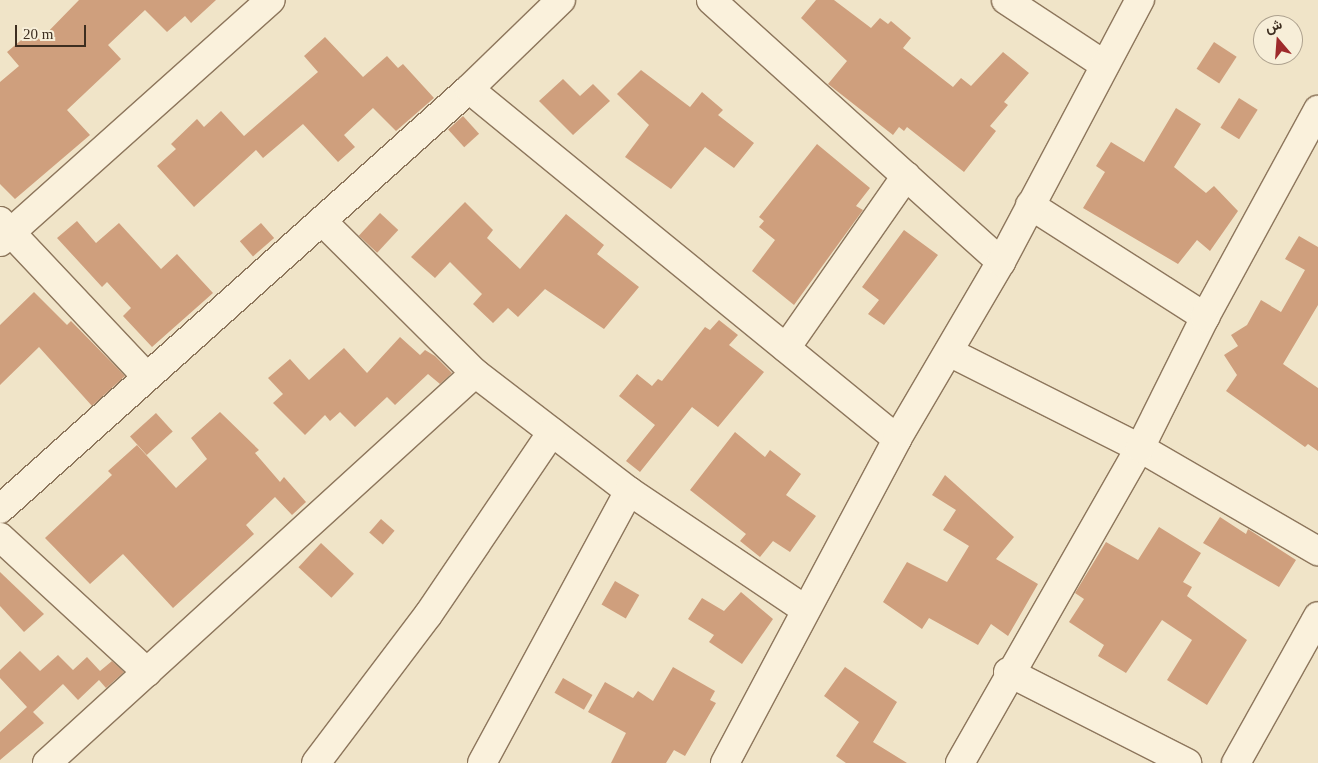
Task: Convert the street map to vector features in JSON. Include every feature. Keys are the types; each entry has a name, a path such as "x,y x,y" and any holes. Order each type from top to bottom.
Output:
{"street":[{"path":"147,376 4,232 271,0"},
{"path":"711,0 1001,262"},
{"path":"1006,0 1103,64"},
{"path":"725,763 897,439 1001,262 1103,64 1140,0"},
{"path":"0,509 469,89 556,2"},
{"path":"469,89 897,439"},
{"path":"960,763 1008,672 1140,448 1205,317 1318,110"},
{"path":"786,348 906,176"},
{"path":"1030,204 1205,317"},
{"path":"322,221 475,373 629,491 806,610"},
{"path":"949,352 1140,448 1318,551"},
{"path":"47,763 475,373"},
{"path":"316,763 428,615 552,432"},
{"path":"482,763 629,491"},
{"path":"0,537 147,672"},
{"path":"1236,763 1317,619"},
{"path":"1008,672 1187,763"}],"building":[{"path":"79,0 216,0 191,23 185,16 167,32 145,10 108,45 121,59 67,110 90,135 15,199 0,184 0,82 19,66 7,52 32,31 40,40"},
{"path":"816,0 834,0 871,28 880,18 888,24 891,21 911,38 903,48 953,87 961,78 971,86 1003,52 1029,73 1004,102 1008,105 990,126 996,131 964,172 907,127 904,131 899,127 893,135 828,84 847,61 801,18"},
{"path":"325,37 363,77 387,56 398,68 403,64 434,98 396,131 373,108 344,135 355,147 338,162 303,124 263,158 256,150 194,207 157,166 176,149 171,144 197,119 204,127 221,111 244,136 318,72 304,56"},
{"path":"1214,42 1237,57 1219,84 1197,69"},
{"path":"641,70 690,107 702,92 723,110 718,115 754,143 734,168 705,147 671,189 625,157 649,125 617,94"},
{"path":"563,79 580,96 593,84 610,101 573,135 539,101"},
{"path":"1239,98 1258,110 1239,139 1220,128"},
{"path":"1176,108 1201,124 1174,167 1206,193 1214,186 1238,211 1210,251 1197,240 1178,264 1083,208 1105,172 1096,166 1111,142 1144,162"},
{"path":"463,116 479,134 464,147 448,129"},
{"path":"817,144 870,188 856,206 863,210 794,305 752,271 775,240 759,227 764,221 759,217"},
{"path":"465,202 493,230 487,238 520,269 566,214 604,245 597,254 639,287 604,329 545,289 518,317 508,308 493,323 473,304 482,294 450,262 435,278 411,257"},
{"path":"380,213 398,230 377,253 359,236"},
{"path":"77,221 96,243 119,223 161,269 177,254 213,293 152,347 123,316 131,308 107,282 102,287 57,238"},
{"path":"261,223 274,238 253,256 240,241"},
{"path":"904,230 938,255 884,325 868,314 879,300 862,287"},
{"path":"1299,236 1318,247 1318,305 1283,364 1318,388 1318,451 1308,444 1305,447 1226,391 1237,375 1224,355 1238,346 1231,335 1247,325 1261,300 1281,312 1305,270 1285,259"},
{"path":"34,292 67,325 71,321 125,376 92,406 39,347 0,385 0,325"},
{"path":"719,320 738,335 729,345 764,372 718,427 692,407 640,472 626,461 655,425 619,396 637,374 652,386 658,379 662,381 705,327 710,330"},
{"path":"400,337 420,355 425,350 435,356 452,373 440,384 428,374 395,405 387,397 355,427 340,412 330,421 325,415 305,435 273,403 283,394 268,378 290,359 309,380 344,348 367,373"},
{"path":"220,412 259,450 255,453 280,482 284,477 306,502 292,515 275,497 246,525 254,534 173,608 123,554 90,584 45,538 112,475 108,471 137,445 176,488 207,459 191,438"},
{"path":"156,413 173,432 147,455 130,436"},
{"path":"735,432 765,457 770,450 801,474 786,495 816,516 790,552 773,541 760,557 740,541 746,534 690,490"},
{"path":"945,475 1014,537 996,559 1038,584 1008,636 991,624 978,645 929,618 922,629 883,602 907,562 947,582 969,546 943,530 956,510 932,495"},
{"path":"1220,517 1246,534 1248,529 1296,560 1279,587 1203,543"},
{"path":"381,519 395,531 383,544 369,533"},
{"path":"1159,527 1201,553 1183,582 1192,587 1187,596 1247,640 1207,705 1167,680 1192,640 1162,620 1126,673 1098,656 1104,645 1069,622 1084,599 1075,593 1106,542 1138,560"},
{"path":"321,543 354,574 331,598 298,567"},
{"path":"0,572 44,614 24,632 0,606"},
{"path":"615,581 639,595 626,618 602,604"},
{"path":"741,592 773,619 742,664 709,642 714,635 688,619 702,598 724,611"},
{"path":"20,651 40,671 58,655 73,670 87,657 100,671 112,661 124,672 106,688 99,680 78,700 63,684 33,712 44,723 0,760 0,732 27,707 0,678 0,670"},
{"path":"673,667 715,691 710,700 716,703 685,756 674,750 666,763 611,763 626,733 588,712 605,682 633,698 638,691 653,701"},
{"path":"845,667 897,702 873,742 907,763 846,763 836,756 859,722 824,696"},
{"path":"563,678 592,695 584,710 554,693"}]}
